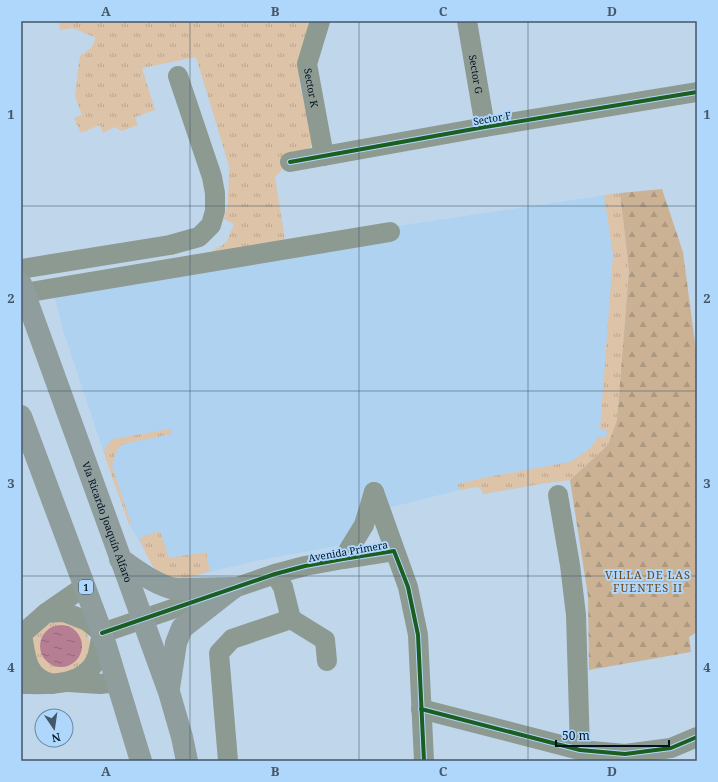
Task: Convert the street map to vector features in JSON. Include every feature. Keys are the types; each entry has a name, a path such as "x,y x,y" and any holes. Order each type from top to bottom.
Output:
{"main road":[{"name":"Vía Ricardo Joaquín Alfaro","path":"23,288 169,692 182,737 186,761"},
{"name":"1","path":"21,416 102,633 141,761"},
{"path":"120,559 152,582 166,587 175,589 232,588"},
{"path":"169,692 179,632 194,617 232,588"}],"street":[{"name":"Sector K","path":"320,21 307,64 324,156"},
{"name":"Sector G","path":"467,21 485,127"},
{"path":"21,269 170,245 199,237 211,226 215,211 215,193 212,177 178,76"},
{"name":"Sector F","path":"290,162 485,127 697,92"},
{"path":"23,288 390,232"},
{"path":"343,559 364,525 374,492 394,551"},
{"path":"558,495 570,565 576,615 580,750"},
{"name":"Avenida Primera","path":"102,633 142,618 275,574 305,566 394,551 408,587 418,636 424,761"},
{"path":"275,574 283,587 291,619 325,640 327,661"},
{"path":"46,613 64,612 73,614 91,623 102,633 95,662 85,674 76,679 60,683 42,681 32,672 27,660 22,635 46,613 85,586"},
{"path":"228,761 219,654 232,639 291,619"},
{"path":"21,684 100,684 118,682"},
{"path":"421,709 580,750 625,754 672,755 697,737"}],"shaded area":[{"path":"620,193 608,445 570,480 483,494 481,489 477,487 459,490 380,510 337,546 260,560 181,579 144,549 129,524 108,465 62,327 50,279 286,246 398,226"}],"green space":[{"path":"59,21 311,21 299,62 300,86 313,143 306,152 290,162 275,177 286,246 211,252 226,243 234,224 224,219 228,203 229,166 196,57 142,68 155,110 135,117 138,125 122,131 114,127 103,133 100,125 81,133 74,118 82,115 75,96 80,56 91,48 96,38 73,28 60,30"},
{"path":"662,189 683,252 697,358 697,632 689,637 691,652 589,670 588,596 570,480 608,445 617,420 629,270 620,193"},
{"path":"620,193 629,270 617,420 608,445 570,480 483,494 481,489 477,487 459,490 458,484 570,462 588,450 599,437 606,437 606,429 600,429 613,255 604,195"},
{"path":"170,429 172,431 171,434 123,444 116,451 112,466 131,523 129,524 108,465 104,452 105,448 113,439"},
{"path":"160,531 169,558 206,552 210,571 183,579 166,578 150,561 139,538"},
{"path":"57,618 82,628 88,636 90,645 85,663 70,674 51,674 43,669 36,662 32,643 40,626","holes":["43,635 63,667 50,664 40,648"]}],"water":[{"path":"61,625 76,631 82,646 76,661 61,667 46,661 40,646 46,631"}],"cycle path":[{"path":"290,162 485,127 697,92"},
{"path":"102,633 275,574 305,566 394,551 408,587 418,635 424,761"},
{"path":"421,709 580,750 625,754 671,748 697,737"}],"district":[{"name":"VILLA DE LAS FUENTES II","path":"648,580"}]}
